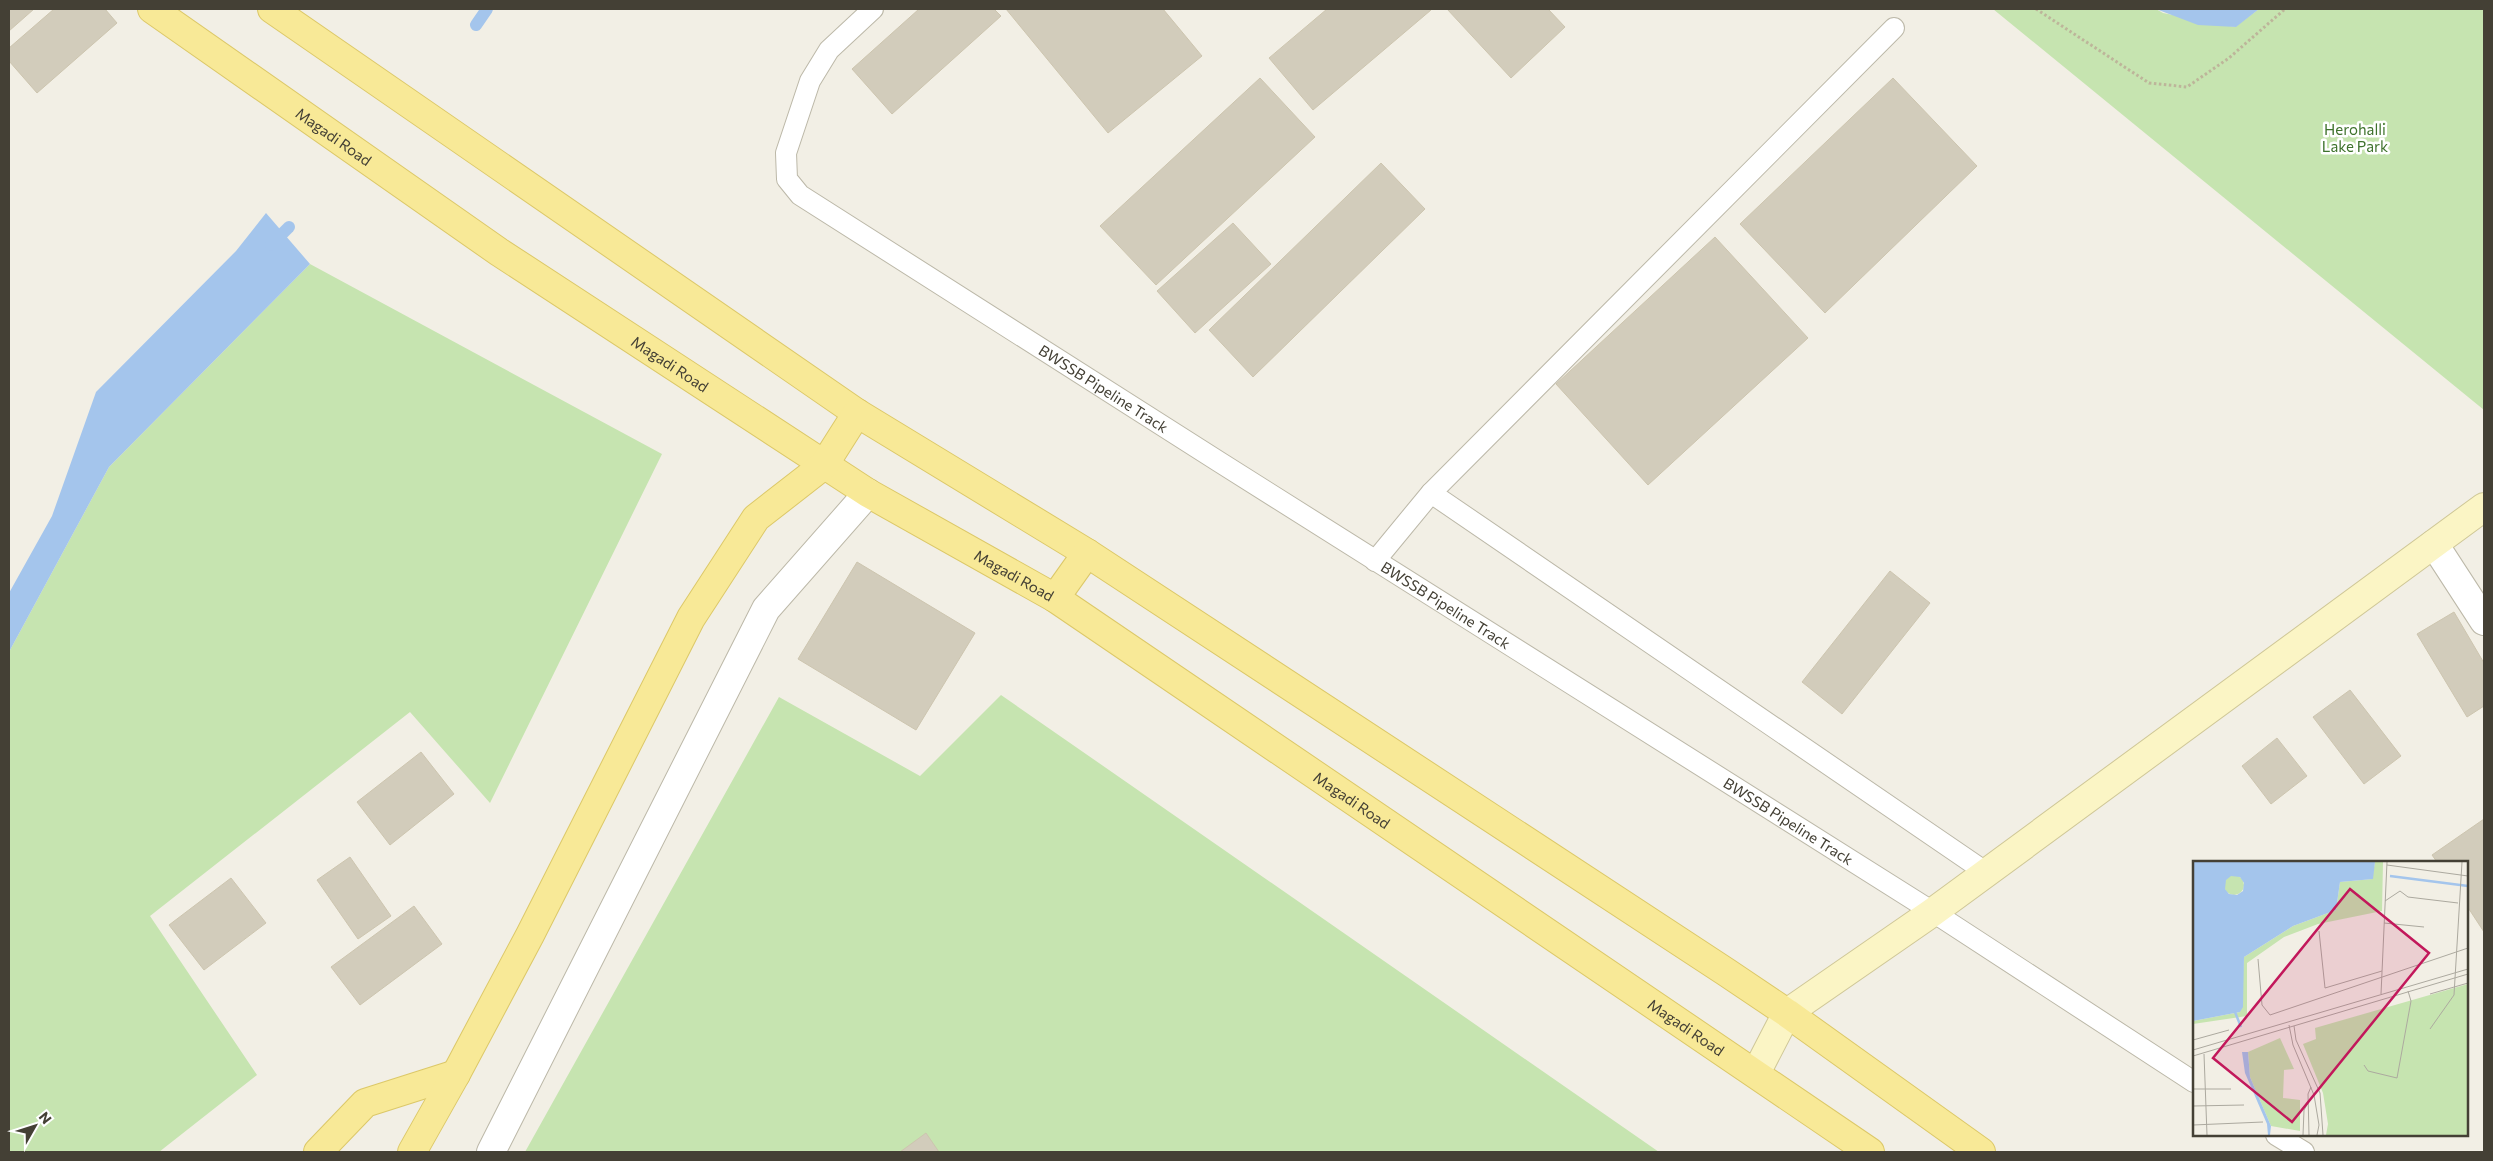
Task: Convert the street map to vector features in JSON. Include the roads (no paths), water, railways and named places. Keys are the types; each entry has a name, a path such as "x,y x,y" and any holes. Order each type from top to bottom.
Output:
{"main road":[{"name":"Magadi Road","path":"152,9 499,252 868,493 1055,598 1870,1152"},
{"path":"272,9 857,412 1087,553 1787,1013 1981,1152"},
{"path":"412,1152 456,1074 690,618 756,518 824,465 857,412"},
{"path":"1756,1073 1787,1013 1987,873 2484,508"},
{"path":"1055,598 1087,553"},
{"path":"318,1152 364,1103 456,1074"}],"street":[{"path":"491,1152 766,609 868,493"},
{"path":"2434,544 2484,621"}],"lane":[{"name":"BWSSB Pipeline Track","path":"873,9 829,50 810,81 786,153 787,179 800,195 1933,912 2193,1081"},
{"path":"1375,560 1431,493 1894,28"},
{"path":"1431,493 1987,873"},
{"path":"2278,1136 2304,1152"}],"water":[{"path":"2156,9 2259,9 2236,27 2198,25"},
{"path":"266,213 310,264 109,467 9,652 9,593 52,516 96,392 236,251"}],"waterway":[{"path":"476,25 487,9"},
{"path":"271,245 289,227"}],"park label":[{"name":"Herohalli Lake Park","path":"2355,138"}]}
